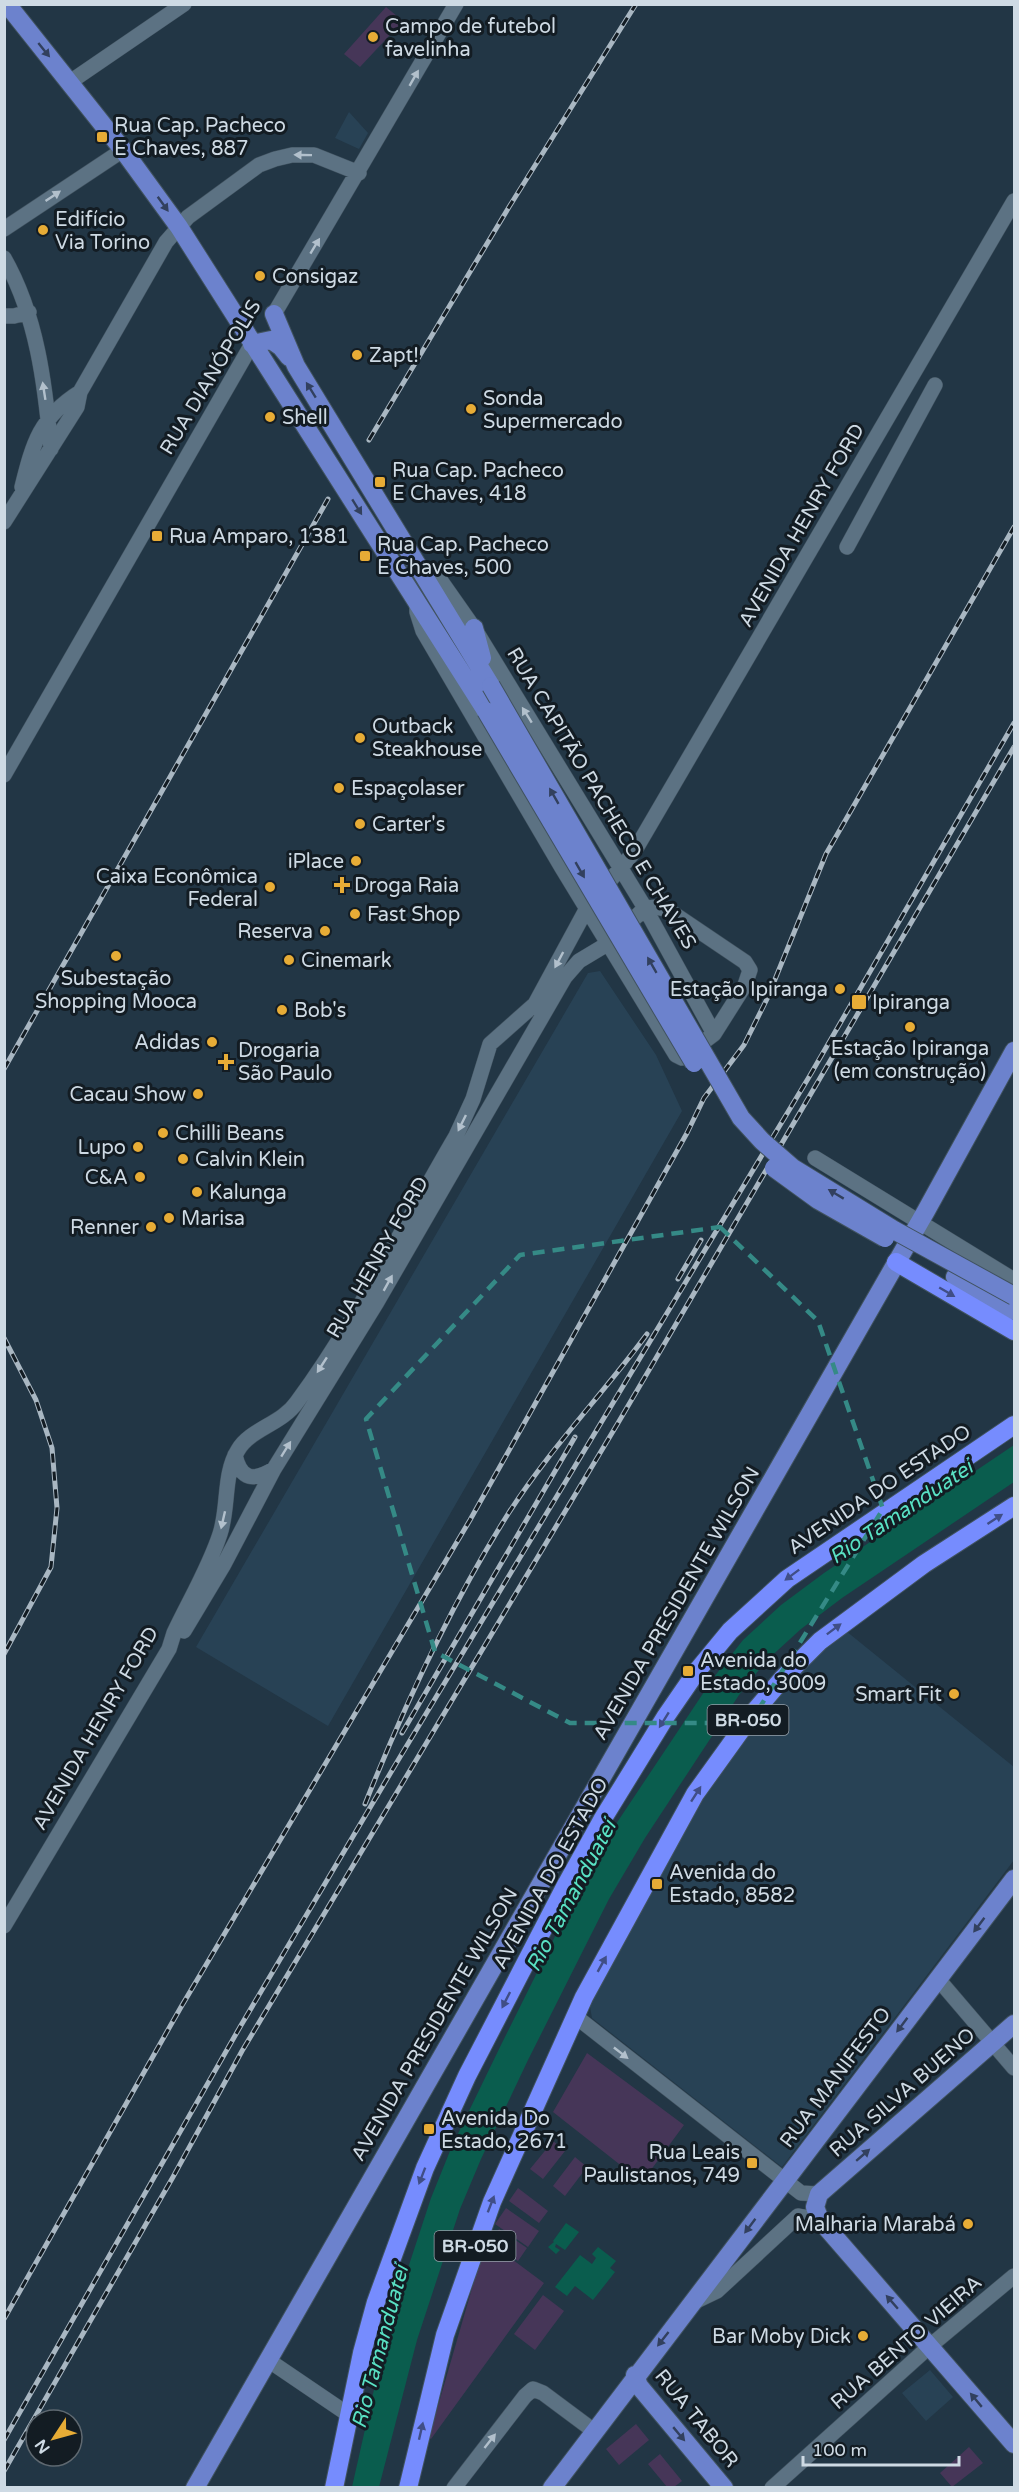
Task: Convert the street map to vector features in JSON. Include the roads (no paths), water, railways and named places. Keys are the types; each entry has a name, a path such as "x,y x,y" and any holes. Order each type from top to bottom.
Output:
{"highway":[{"path":"896,1262 1014,1331"},
{"name":"AVENIDA DO ESTADO","path":"334,2487 368,2333 395,2247 425,2168 467,2076 572,1874 602,1820 666,1716 697,1671 730,1631 787,1579 1014,1425"},
{"name":"BR-050","path":"408,2487 438,2359 468,2267 507,2165 575,2016 694,1794 754,1712 783,1678 820,1641 867,1604 1014,1506"}],"main road":[{"path":"7,4 123,150 214,279 252,344 486,711 729,1121 756,1152 787,1179 818,1200 1014,1311"},
{"name":"RUA DIANÓPOLIS","path":"252,344 274,314"},
{"name":"RUA CAPITÃO PACHECO E CHAVES","path":"274,314 296,366 422,570 451,606 490,686"},
{"path":"252,344 266,340 274,342 296,366"},
{"path":"325,457 335,450 348,450"},
{"path":"414,597 430,609 439,611 451,606"},
{"path":"474,628 490,686 741,1118 762,1141 793,1168 894,1230 1014,1296"},
{"name":"AVENIDA PRESIDENTE WILSON","path":"195,2487 1012,1061"},
{"name":"RUA MANIFESTO","path":"638,2382 692,2303 1014,1879"},
{"name":"RUA SILVA BUENO","path":"819,2194 1014,2024"},
{"path":"819,2194 815,2207 820,2220 1014,2444"},
{"path":"552,2487 621,2395 631,2390 638,2382"},
{"name":"RUA TABOR","path":"638,2382 724,2487"}],"street":[{"path":"70,82 184,4"},
{"name":"RUA DIANÓPOLIS","path":"274,314 359,173 456,4"},
{"path":"4,229 123,150"},
{"path":"4,522 76,407 80,392 166,242 179,227 215,196 259,165 274,159 292,155 314,155 359,173"},
{"name":"AVENIDA HENRY FORD","path":"621,868 634,852 1014,201"},
{"path":"4,258 29,312 37,345 51,449"},
{"path":"5,317 29,312"},
{"name":"RUA DIANÓPOLIS","path":"4,775 252,344"},
{"path":"847,547 935,385"},
{"path":"20,495 36,438 48,417 80,392"},
{"path":"414,597 423,631 678,1058 683,1057 714,1034 745,985 749,966 668,910 657,906 645,908"},
{"name":"RUA CAPITÃO PACHECO E CHAVES","path":"451,606 474,628 645,908 714,1034"},
{"path":"274,1469 262,1476 250,1477 242,1471 235,1455 245,1441 288,1413 327,1358 456,1136 473,1099 490,1044 539,999 587,908 621,868"},
{"name":"RUA HENRY FORD","path":"169,1649 186,1628 223,1566 274,1469 377,1302 572,967 587,954 609,943 645,908"},
{"path":"490,1044 501,1042 510,1044 515,1052 515,1062"},
{"path":"815,1158 1014,1280"},
{"name":"AVENIDA HENRY FORD","path":"4,1926 169,1649 174,1633 220,1535 225,1516 229,1473 235,1455"},
{"path":"938,1979 1014,2067"},
{"path":"575,2016 801,2193 819,2194"},
{"name":"RUA MANIFESTO","path":"692,2303 717,2291 796,2218 803,2215 820,2220"},
{"name":"RUA BENTO VIEIRA","path":"772,2487 930,2346 1014,2276"},
{"path":"268,2360 349,2415"},
{"path":"454,2487 525,2396 533,2389 543,2393 594,2431"}],"railway":[{"path":"369,440 509,207 636,4"},
{"path":"4,1069 328,499"},
{"path":"4,2319 181,2007 470,1520 687,1133 704,1098 744,1045 767,999 826,854 1014,527"},
{"path":"4,2440 240,2027 809,1077 1014,723"},
{"path":"4,2471 173,2177 242,2051 618,1423 1014,747"},
{"path":"678,1279 701,1240"},
{"path":"365,1804 430,1656 487,1549 541,1467 647,1334"},
{"path":"4,1338 36,1400 52,1448 57,1508 51,1567 4,1654"},
{"path":"402,1733 575,1437"}],"place":[{"name":"Campo de futebol favelinha","path":"373,37"},
{"name":"Rua Cap. Pacheco E Chaves, 887","path":"102,137"},
{"name":"Edifício Via Torino","path":"43,230"},
{"name":"Consigaz","path":"260,276"},
{"name":"Zapt!","path":"357,355"},
{"name":"Sonda Supermercado","path":"471,409"},
{"name":"Shell","path":"270,417"},
{"name":"Rua Cap. Pacheco E Chaves, 418","path":"380,482"},
{"name":"Rua Amparo, 1381","path":"157,536"},
{"name":"Rua Cap. Pacheco E Chaves, 500","path":"365,556"},
{"name":"Outback Steakhouse","path":"360,738"},
{"name":"Espaçolaser","path":"339,788"},
{"name":"Carter's","path":"360,824"},
{"name":"iPlace","path":"356,861"},
{"name":"Droga Raia","path":"342,885"},
{"name":"Caixa Econômica Federal","path":"270,887"},
{"name":"Fast Shop","path":"355,914"},
{"name":"Reserva","path":"325,931"},
{"name":"Subestação Shopping Mooca","path":"116,956"},
{"name":"Cinemark","path":"289,960"},
{"name":"Estação Ipiranga","path":"840,989"},
{"name":"Ipiranga","path":"859,1002"},
{"name":"Bob's","path":"282,1010"},
{"name":"Estação Ipiranga (em construção)","path":"910,1027"},
{"name":"Adidas","path":"212,1042"},
{"name":"Drogaria São Paulo","path":"226,1062"},
{"name":"Cacau Show","path":"198,1094"},
{"name":"Chilli Beans","path":"163,1133"},
{"name":"Lupo","path":"138,1147"},
{"name":"Calvin Klein","path":"183,1159"},
{"name":"C&A","path":"140,1177"},
{"name":"Kalunga","path":"197,1192"},
{"name":"Marisa","path":"169,1218"},
{"name":"Renner","path":"151,1227"},
{"name":"Avenida do Estado, 3009","path":"688,1671"},
{"name":"Smart Fit","path":"954,1694"},
{"name":"Avenida do Estado, 8582","path":"657,1884"},
{"name":"Avenida Do Estado, 2671","path":"429,2129"},
{"name":"Rua Leais Paulistanos, 749","path":"752,2163"},
{"name":"Malharia Marabá","path":"968,2224"},
{"name":"Bar Moby Dick","path":"863,2336"}],"water label":[{"name":"Rio Tamanduateí","path":"901,1512"},
{"name":"Rio Tamanduateí","path":"571,1896"},
{"name":"Rio Tamanduateí","path":"380,2347"}]}
